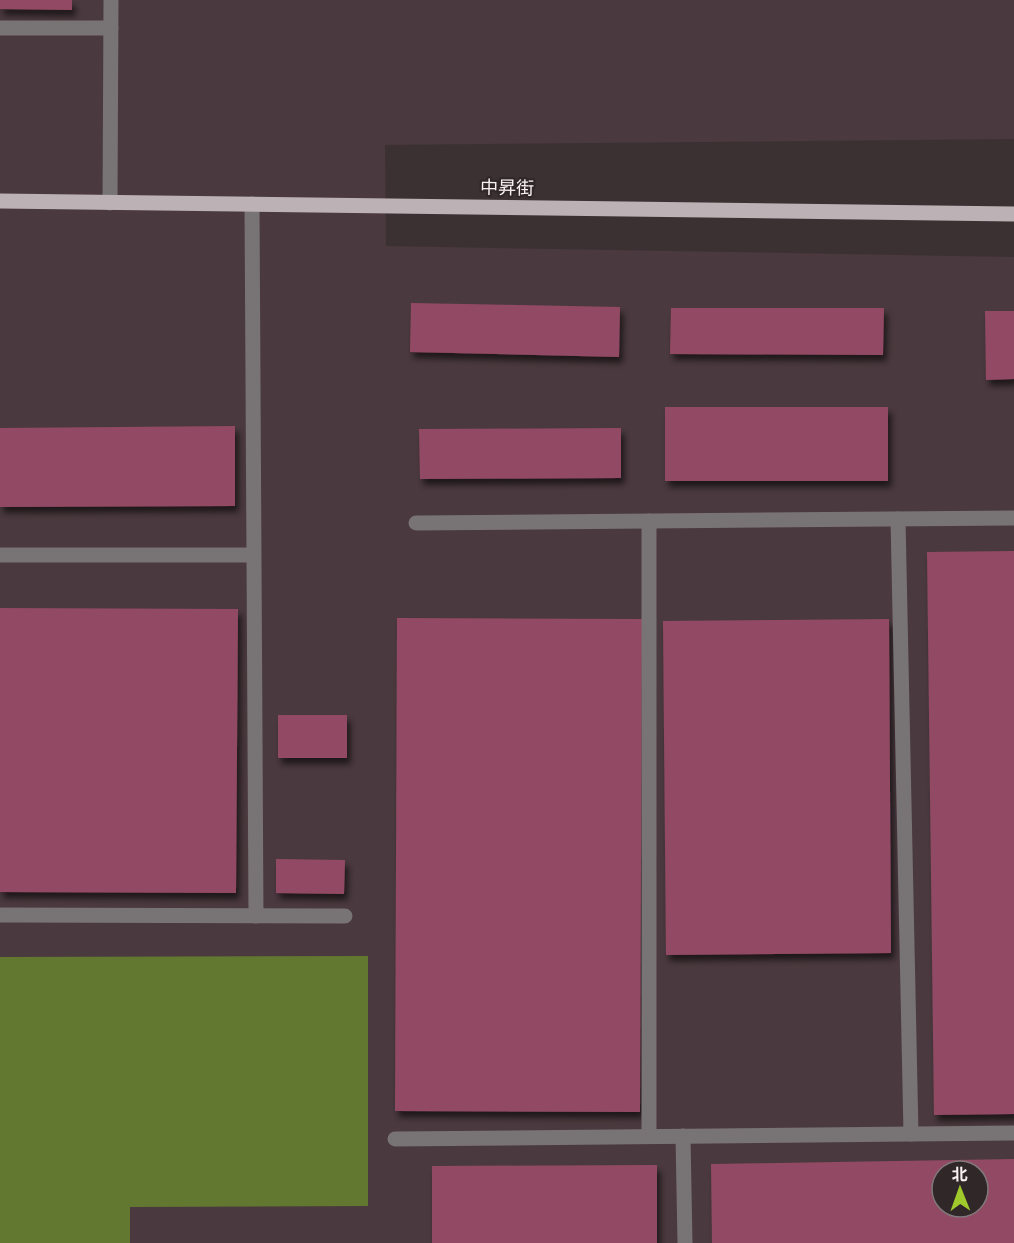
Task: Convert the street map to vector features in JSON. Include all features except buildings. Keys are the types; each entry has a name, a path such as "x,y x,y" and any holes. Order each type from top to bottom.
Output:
{"main road":[{"name":"中昇街","path":"0,201 1014,214"}],"lane":[{"path":"110,203 111,0"},
{"path":"0,28 111,28"},
{"path":"252,204 256,916"},
{"path":"416,523 1014,518"},
{"path":"898,519 911,1134"},
{"path":"649,521 649,1136"},
{"path":"0,555 254,555"},
{"path":"0,915 345,916"},
{"path":"395,1139 1014,1133"},
{"path":"683,1136 685,1243"}],"shaded area":[{"path":"0,0 1014,0 1014,139 385,145 386,246 1014,257 1014,1243 0,1243"}],"green space":[{"path":"368,956 368,1206 130,1207 130,1243 0,1243 0,957"}]}
